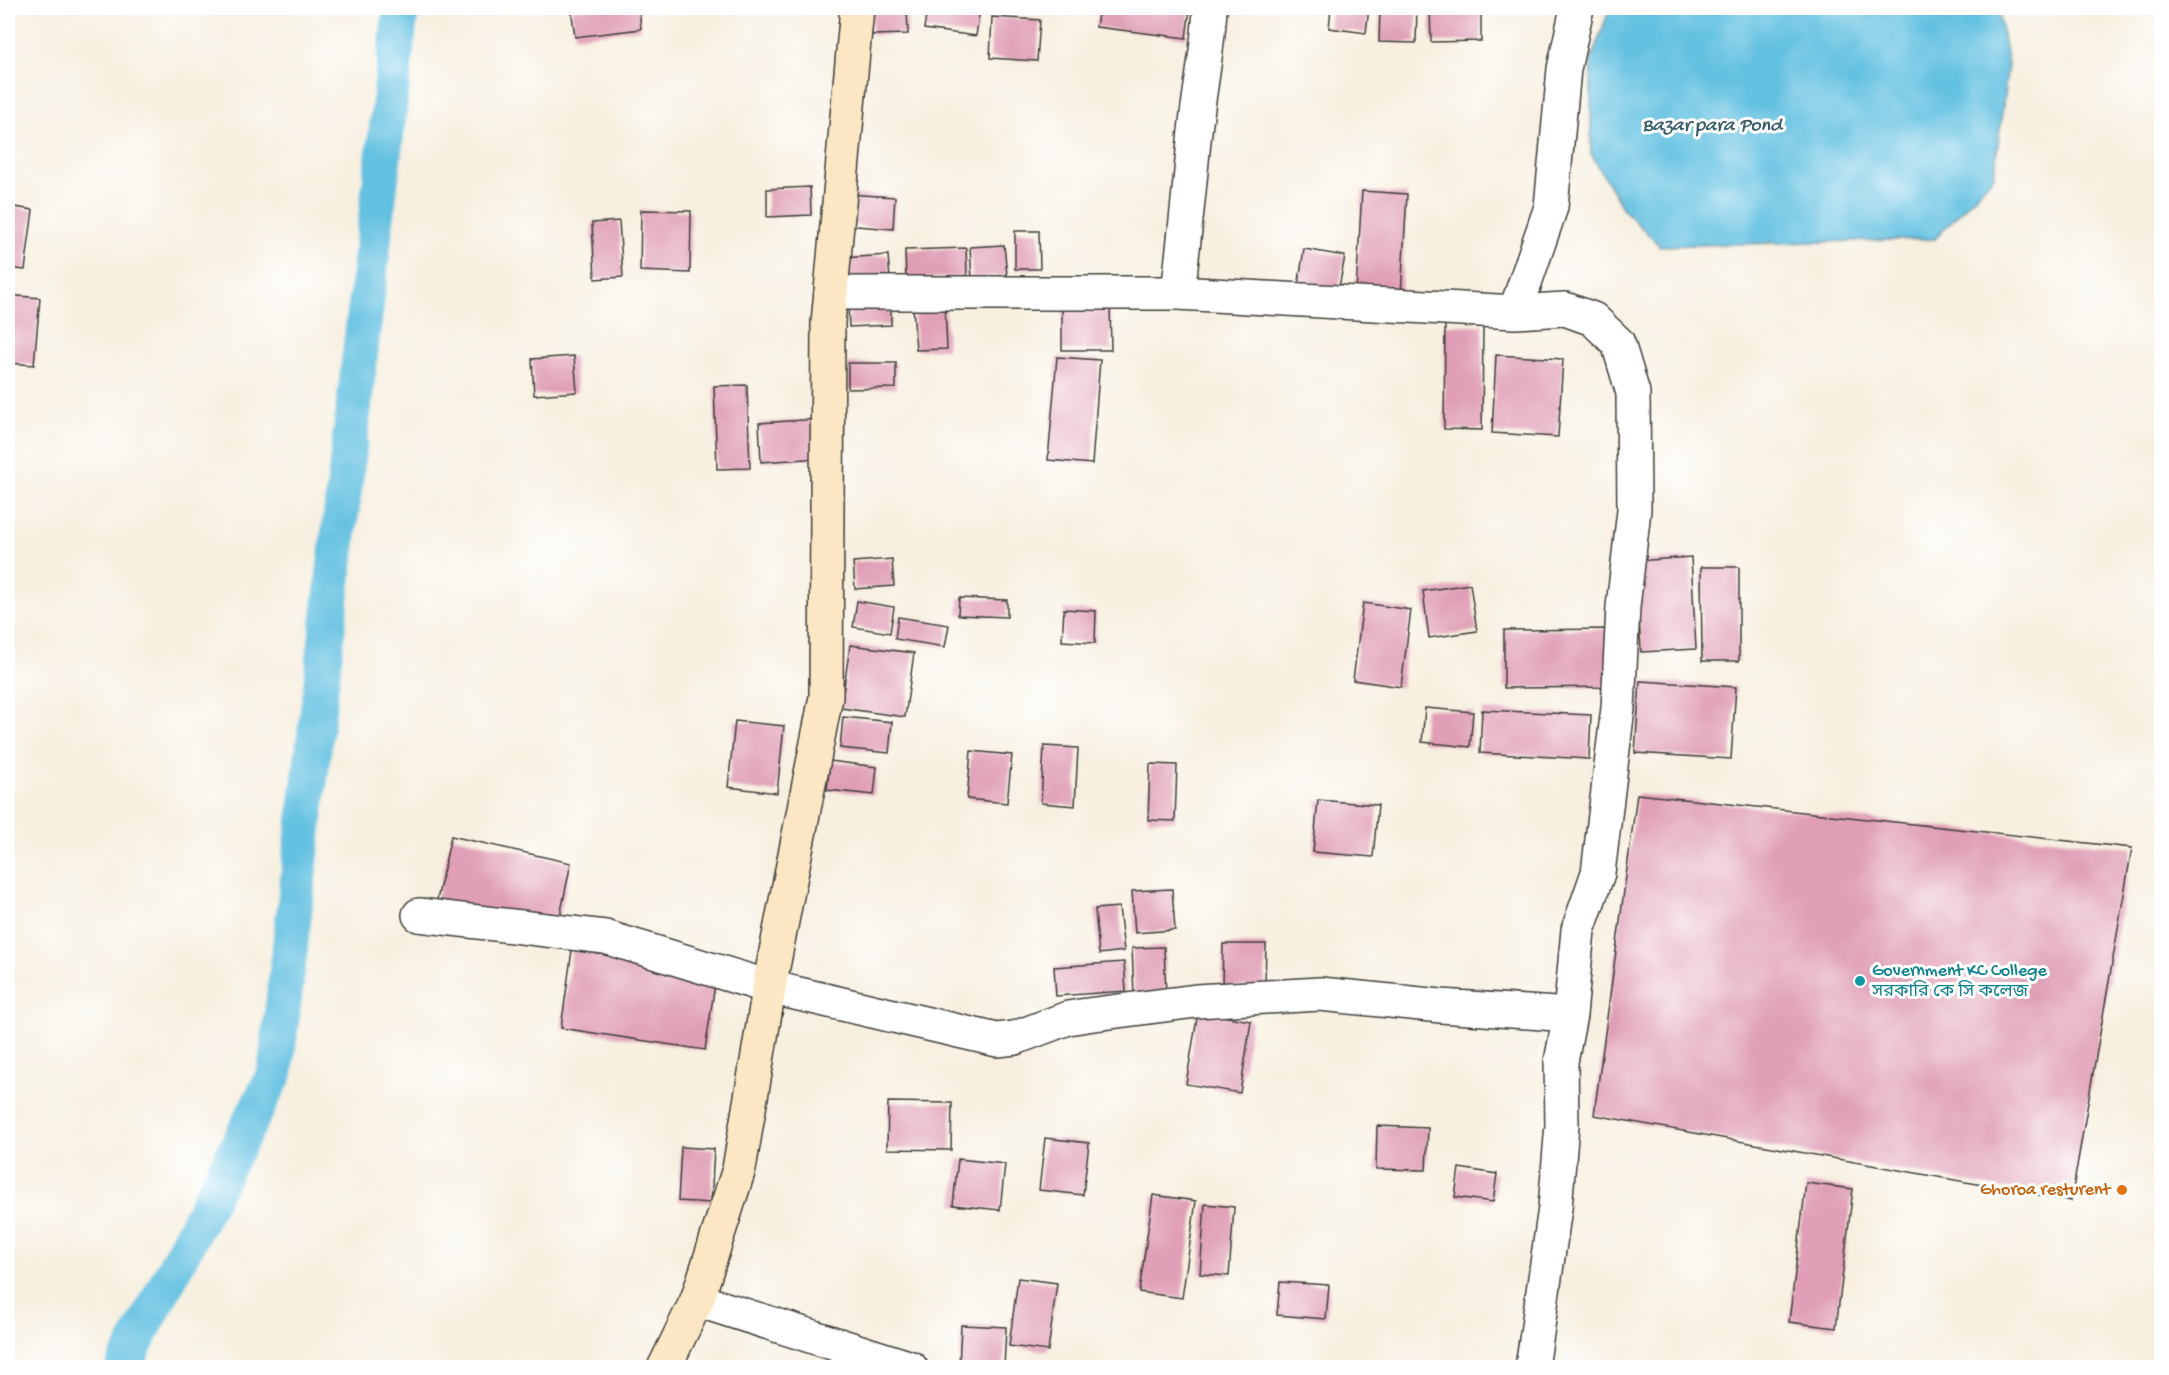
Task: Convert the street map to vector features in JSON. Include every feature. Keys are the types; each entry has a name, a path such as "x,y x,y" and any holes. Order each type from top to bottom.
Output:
{"street":[{"path":"664,1368 697,1300 739,1169 770,987 826,697 828,323 857,8"},
{"path":"1178,293 1194,140 1209,43 1210,8"},
{"path":"1515,312 1551,207 1564,69 1577,8"},
{"path":"831,293 1178,293 1515,312 1565,309 1593,318 1618,343 1633,393 1634,510 1623,607 1618,708 1598,873 1578,930 1570,1015 1562,1062 1562,1125 1555,1208 1532,1368"},
{"path":"419,915 605,937 770,987 997,1040 1015,1038 1068,1018 1087,1015 1196,1001 1320,994 1441,1006 1570,1015"},
{"path":"697,1300 911,1368"}],"water":[{"name":"Bazar para Pond","path":"1610,8 1998,8 2008,64 1994,176 1935,239 1660,246 1623,209 1591,154 1591,60"}],"building":[{"path":"571,8 639,8 641,29 575,37"},
{"path":"871,8 907,8 908,34 872,35"},
{"path":"927,8 980,8 976,36 924,29"},
{"path":"1099,8 1190,8 1186,38 1096,27"},
{"path":"1331,8 1369,8 1366,33 1329,28"},
{"path":"1380,8 1417,8 1416,43 1379,42"},
{"path":"1430,8 1481,8 1481,41 1431,42"},
{"path":"992,17 1040,20 1037,61 990,58"},
{"path":"810,187 811,215 767,217 767,189"},
{"path":"1362,191 1407,194 1401,295 1356,292"},
{"path":"846,194 895,197 893,229 844,225"},
{"path":"8,206 33,210 25,270 8,268"},
{"path":"641,210 691,211 690,273 640,271"},
{"path":"619,221 623,277 595,279 592,223"},
{"path":"1015,231 1039,231 1040,269 1015,269"},
{"path":"1004,245 1007,275 972,278 970,247"},
{"path":"966,248 967,277 906,279 905,250"},
{"path":"1304,249 1345,256 1338,293 1298,287"},
{"path":"888,255 890,279 844,282 842,258"},
{"path":"8,295 40,298 34,365 8,363"},
{"path":"891,301 891,325 849,327 848,302"},
{"path":"1110,303 1111,350 1062,350 1062,304"},
{"path":"945,305 947,349 916,350 913,307"},
{"path":"1445,325 1483,325 1482,430 1444,429"},
{"path":"1496,355 1563,359 1558,437 1492,433"},
{"path":"574,356 577,392 534,395 532,359"},
{"path":"1057,357 1100,360 1092,464 1048,460"},
{"path":"848,363 896,363 896,388 848,389"},
{"path":"747,385 750,468 717,469 714,386"},
{"path":"818,419 821,458 761,462 759,423"},
{"path":"1691,557 1696,649 1641,652 1636,561"},
{"path":"892,559 894,586 855,589 853,562"},
{"path":"1701,567 1739,567 1739,661 1702,661"},
{"path":"1470,584 1477,631 1429,638 1423,591"},
{"path":"959,598 1007,600 1007,617 958,615"},
{"path":"857,601 894,607 890,633 853,627"},
{"path":"1363,603 1411,610 1401,687 1353,680"},
{"path":"1064,609 1096,611 1095,643 1062,641"},
{"path":"898,617 949,625 945,647 895,639"},
{"path":"1610,629 1611,687 1504,688 1504,630"},
{"path":"850,645 914,653 905,717 841,708"},
{"path":"1640,681 1736,687 1731,759 1635,753"},
{"path":"1425,708 1473,712 1470,747 1422,742"},
{"path":"1482,710 1591,715 1589,759 1480,753"},
{"path":"843,717 892,722 889,753 840,748"},
{"path":"735,721 784,726 777,793 728,787"},
{"path":"1044,746 1078,748 1075,806 1041,803"},
{"path":"971,751 1012,755 1007,803 967,799"},
{"path":"830,761 877,767 874,795 827,790"},
{"path":"1150,764 1177,765 1175,821 1148,820"},
{"name":"Government KC College সরকারি কে সি কলেজ","path":"1637,794 2132,848 2071,1201 1594,1115"},
{"path":"1318,800 1378,805 1373,857 1313,852"},
{"path":"451,836 571,863 558,926 437,900"},
{"path":"1172,889 1175,930 1135,933 1132,891"},
{"path":"1119,907 1124,951 1099,954 1095,909"},
{"path":"1223,944 1266,944 1265,987 1222,986"},
{"path":"1164,947 1166,994 1134,996 1132,948"},
{"path":"572,950 717,971 705,1050 561,1028"},
{"path":"1124,962 1126,991 1056,996 1054,967"},
{"path":"1198,1012 1251,1021 1240,1093 1186,1084"},
{"path":"888,1102 952,1103 951,1150 887,1149"},
{"path":"1377,1126 1428,1128 1426,1170 1376,1169"},
{"path":"1045,1138 1089,1143 1083,1195 1039,1190"},
{"path":"681,1147 714,1149 711,1203 678,1201"},
{"path":"958,1159 1005,1164 1000,1210 953,1205"},
{"path":"1459,1168 1497,1174 1493,1202 1455,1197"},
{"path":"1806,1183 1853,1189 1836,1328 1789,1322"},
{"path":"1153,1195 1196,1201 1182,1298 1139,1292"},
{"path":"1205,1204 1234,1207 1229,1276 1200,1274"},
{"path":"1018,1278 1057,1283 1048,1351 1009,1346"},
{"path":"1280,1282 1329,1285 1326,1319 1277,1315"},
{"path":"961,1325 1006,1327 1004,1368 959,1367"}],"waterway":[{"path":"123,1368 275,1073 401,8"}],"place":[{"name":"Government KC College সরকারি কে সি কলেজ","path":"1860,981"},
{"name":"Ghoroa resturent","path":"2122,1190"}]}
